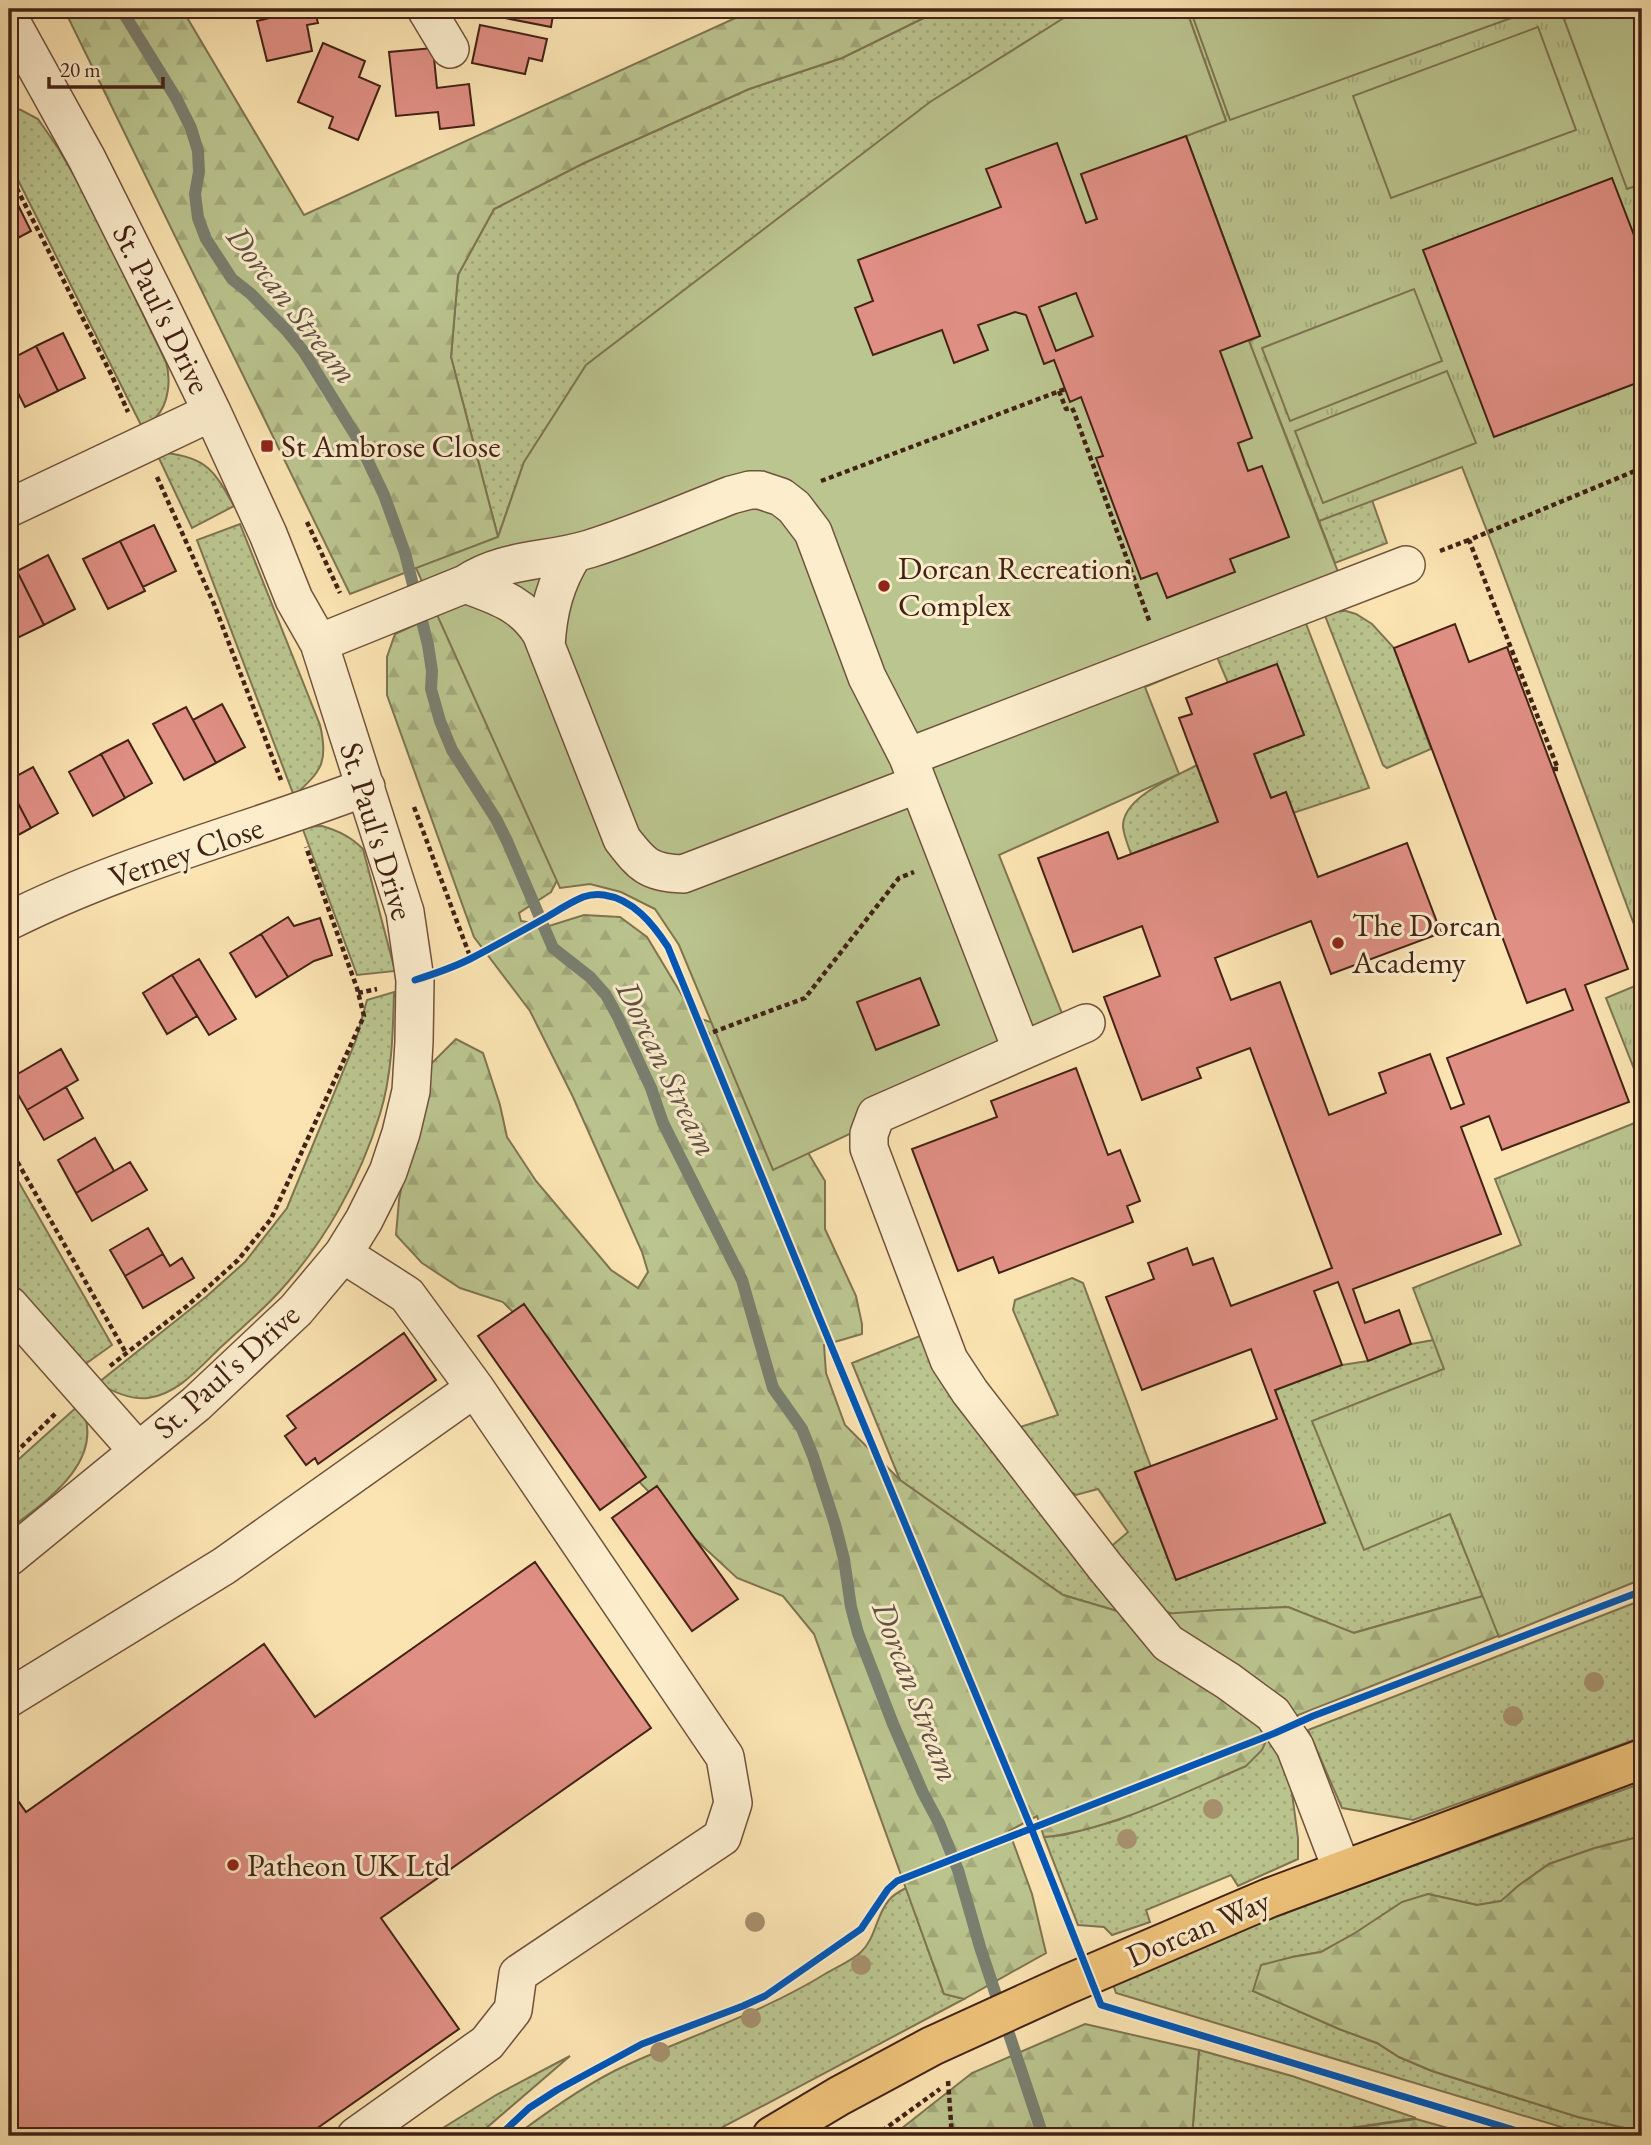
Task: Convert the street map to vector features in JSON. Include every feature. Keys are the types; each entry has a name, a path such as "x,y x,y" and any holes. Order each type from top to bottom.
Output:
{"main road":[{"name":"Dorcan Way","path":"772,2136 839,2096 944,2040 1068,1984 1269,1898 1642,1759"}],"street":[{"path":"426,9 450,49"},
{"name":"St. Paul's Drive","path":"9,18 21,69 87,159 212,412 268,534 294,599 319,643 405,912 415,980 411,1091 401,1133 388,1172 343,1254 296,1310 196,1404 9,1557"},
{"path":"9,508 212,412"},
{"path":"319,643 457,587 500,566 574,553 750,490 760,490 781,497 794,507 813,532 867,677 913,770 1022,1051"},
{"path":"546,646 548,612 553,593 574,553"},
{"path":"457,587 520,608 532,619 541,633 622,839 641,863 666,874 683,874 1164,660 1406,565"},
{"name":"Verney Close","path":"9,921 100,881 294,815 366,787"},
{"path":"1086,1023 876,1115 869,1134 869,1148 949,1360 970,1392 1080,1535 1168,1643 1228,1681 1273,1714 1295,1747 1342,1870"},
{"path":"343,1254 407,1294 475,1388 724,1757 733,1803 722,1837 518,1974 513,2010 487,2043 356,2136"},
{"path":"9,1305 138,1451"},
{"path":"9,1698 224,1566 475,1388"}],"path":[{"path":"781,497 1062,390 1066,410 1072,408 1074,412 1164,660"},
{"path":"1553,769 1558,769 1469,540 1642,468"},
{"path":"705,1035 805,998 899,878 948,860"},
{"path":"415,980 444,971 482,952"},
{"path":"700,1022 710,1048"},
{"path":"9,1147 126,1353"},
{"path":"944,2040 952,2136"},
{"path":"875,2136 949,2082"}],"green space":[{"path":"64,9 182,9 304,215 755,9 942,9 842,58 749,89 584,163 494,209 458,275 451,357 498,537 350,594"},
{"path":"942,9 1097,9 524,462 498,537 451,357 458,275 494,209 584,163 749,89 842,58"},
{"name":"Dorcan Recreation Complex","path":"1078,9 1186,9 1226,121 1186,136 1260,336 1249,341 1350,603 1145,687 1179,774 999,855 1069,1031 773,1170 679,945 655,909 621,892 590,884 560,888 416,568 498,537 524,462 586,365 930,102"},
{"path":"1186,9 1642,9 1642,946 1462,467 1319,521 1249,341 1260,336 1186,136 1226,121"},
{"path":"1190,9 1536,9 1230,120"},
{"path":"1591,9 1642,9 1642,184 1627,189 1564,19"},
{"path":"1538,27 1576,130 1391,198 1353,96"},
{"path":"9,107 38,119 58,148 85,194 166,362 168,383 164,405 156,417 142,427 9,162"},
{"path":"1414,289 1442,361 1290,421 1262,348"},
{"path":"1447,371 1476,443 1323,503 1295,431"},
{"path":"157,454 191,458 208,468 234,506 192,528"},
{"path":"1372,500 1387,543 1335,563 1319,521"},
{"path":"240,524 323,738 323,758 316,773 294,796 197,540"},
{"path":"452,608 569,857 551,892 519,913 521,921 549,926 584,915 620,917 647,937 695,1017 741,1032 825,1181 825,1229 856,1296 862,1334 824,1345 826,1373 845,1425 900,1480 1063,1595 1134,1616 1288,1607 1354,1633 1483,1596 1642,1579 1273,1725 1262,1750 1246,1766 1146,1809 1069,1833 1044,1837 1037,1816 1009,1831 1032,1894 1046,1953 964,1999 944,1994 814,1634 783,1596 737,1578 681,1526 580,1419 534,1334 503,1302 460,1288 422,1263 396,1235 399,1200 424,1071 456,1039 483,1053 507,1137 536,1181 611,1270 638,1288 648,1272 642,1252 573,1097 530,1011 474,937 387,695 387,657 395,634"},
{"path":"1335,611 1356,614 1372,624 1394,648 1431,749 1387,768 1383,765 1324,613"},
{"path":"1305,621 1369,788 1293,813 1286,792 1271,798 1254,754 1304,735 1277,665 1228,683 1217,657"},
{"path":"1197,765 1218,822 1131,854 1123,827 1131,806 1151,789"},
{"path":"322,826 344,835 363,849 395,971 357,975 302,827"},
{"path":"1642,983 1642,1089 1606,998"},
{"path":"394,992 389,1069 384,1099 372,1138 339,1209 296,1273 197,1371 169,1391 148,1398 135,1398 122,1395 98,1383 207,1296 245,1262 287,1208 356,1040 367,1000"},
{"path":"1642,1120 1642,1579 1499,1637 1450,1514 1364,1550 1312,1421 1444,1369 1413,1288 1521,1245 1495,1179"},
{"path":"9,1165 112,1345 84,1365 9,1282"},
{"path":"1072,1278 1083,1283 1151,1467 1135,1473 1176,1580 1325,1523 1275,1390 1342,1365 1368,1361 1411,1344 1434,1340 1444,1369 1313,1421 1450,1514 1483,1596 1353,1633 1288,1607 1172,1614 1157,1607 1107,1550 1128,1532 1098,1489 1076,1495 1070,1491 1017,1428 1058,1415 1013,1310 1015,1300"},
{"path":"930,1332 1134,1616 1063,1595 900,1480 852,1363"},
{"path":"80,1404 87,1424 86,1443 80,1460 70,1477 56,1492 9,1529 9,1468"},
{"path":"1642,1600 1642,1737 1413,1820 1342,1808 1308,1730"},
{"path":"1272,1725 1290,1778 1298,1859 1238,1886 1231,1875 1146,1910 1150,1922 1112,1935 1104,1927 1078,1925 1044,1837 1064,1835 1118,1820 1246,1766"},
{"path":"1642,1783 1642,1836 1549,1864 1502,1901 1477,1905 1428,1894 1321,1952 1292,1957 1253,1991 1377,2043 1399,2057 1432,2071 1578,2117 1642,2132 1642,2136 1591,2136 1116,1993 1113,1984 1272,1917"},
{"path":"1642,1836 1642,2132 1578,2117 1432,2071 1399,2057 1377,2043 1253,1991 1261,1965 1321,1952 1402,1902 1428,1894 1477,1905 1501,1901 1549,1864"},
{"path":"906,1888 944,1994 964,1999 706,2136 515,2136 598,2079 777,2000 853,1958 870,1940 889,1900"},
{"path":"1085,2024 1199,2050 1192,2136 892,2136 972,2073"},
{"path":"1199,2050 1292,2076 1416,2118 1308,2136 1192,2136"},
{"path":"570,2056 477,2136 430,2136 496,2095"},
{"path":"1416,2119 1476,2136 1308,2136 1311,2134"}],"building":[{"path":"289,9 314,9 318,23 307,25 312,51 267,61 257,21 290,13"},
{"path":"480,9 554,9 551,27 479,13"},
{"path":"480,25 547,39 542,61 529,58 525,74 472,63"},
{"path":"323,43 365,61 359,77 380,86 358,140 329,128 333,117 298,102"},
{"path":"433,48 437,88 469,84 474,125 440,129 438,112 396,116 389,52"},
{"path":"1186,136 1260,336 1220,351 1252,438 1238,443 1248,471 1262,466 1289,537 1230,559 1235,572 1167,598 1157,573 1141,579 1096,458 1103,456 1081,397 1070,402 1054,360 1044,364 1026,315 1015,312 978,325 988,350 954,363 942,330 873,355 855,308 873,301 858,260 1001,207 986,169 1057,143 1086,223 1097,219 1081,174","holes":["1076,293 1093,336 1056,351 1039,307"]},
{"path":"1612,178 1642,256 1642,381 1494,437 1423,250"},
{"path":"9,187 31,231 14,240 9,229"},
{"path":"63,333 85,378 58,391 36,346"},
{"path":"36,346 58,391 25,407 9,375 9,360"},
{"path":"154,525 176,571 143,587 120,541"},
{"path":"120,541 145,591 108,609 83,559"},
{"path":"48,555 75,609 44,625 17,571"},
{"path":"17,571 44,625 9,642 9,575"},
{"path":"1455,624 1469,662 1507,647 1628,969 1585,985 1629,1102 1502,1150 1489,1116 1461,1127 1501,1234 1353,1289 1365,1323 1399,1310 1411,1344 1368,1361 1338,1282 1314,1291 1342,1365 1275,1390 1325,1523 1176,1580 1135,1472 1277,1419 1251,1349 1142,1390 1106,1297 1154,1279 1148,1263 1187,1248 1193,1265 1213,1258 1231,1306 1332,1268 1250,1048 1197,1068 1201,1078 1142,1100 1104,997 1160,976 1142,926 1073,952 1038,858 1108,832 1118,859 1218,822 1179,718 1192,714 1186,698 1277,664 1304,735 1254,754 1271,798 1286,792 1318,877 1407,843 1441,933 1331,974 1311,921 1215,958 1231,1000 1280,982 1329,1115 1386,1093 1379,1073 1430,1054 1451,1109 1464,1104 1447,1058 1573,1010 1565,989 1527,1003 1394,648"},
{"path":"222,704 245,747 216,763 193,720"},
{"path":"186,707 216,763 184,780 153,724"},
{"path":"128,740 152,783 125,798 101,754"},
{"path":"101,754 125,798 93,816 69,772"},
{"path":"33,767 58,813 31,828 9,786 9,780"},
{"path":"9,786 31,828 9,840"},
{"path":"288,917 294,926 320,918 332,955 314,961 288,977 261,934"},
{"path":"261,934 288,977 256,997 230,953"},
{"path":"199,959 236,1019 209,1035 172,975"},
{"path":"172,975 197,1016 167,1034 143,993"},
{"path":"920,978 939,1025 876,1050 857,1002"},
{"path":"61,1049 78,1080 27,1110 9,1079"},
{"path":"1076,1068 1108,1155 1120,1150 1140,1201 1127,1206 1133,1222 999,1273 993,1257 958,1271 912,1149 997,1117 991,1101"},
{"path":"66,1087 83,1118 44,1140 27,1110"},
{"path":"95,1138 114,1171 76,1193 58,1160"},
{"path":"130,1162 147,1190 92,1221 76,1193"},
{"path":"148,1228 163,1254 125,1276 110,1250"},
{"path":"163,1254 170,1266 182,1258 194,1278 143,1308 125,1276"},
{"path":"524,1304 646,1477 600,1510 478,1336"},
{"path":"404,1333 436,1380 318,1464 315,1458 306,1465 285,1436 296,1428 287,1416"},
{"path":"657,1486 738,1599 692,1631 612,1518"},
{"name":"Patheon UK Ltd","path":"535,1562 651,1728 381,1918 459,2029 306,2136 9,2136 9,1788 26,1812 264,1644 315,1717"}],"waterway":[{"name":"Dorcan Stream","path":"121,9 176,98 191,128 198,151 199,172 195,194 198,218 206,239 232,279 251,294 304,352 356,436 384,495 405,553 428,645 432,671 431,689 452,750 496,819 553,948 590,977 606,995 651,1088 663,1123 742,1280 773,1388 802,1429 813,1456 844,1559 858,1633 893,1724 958,1870 980,1947 1043,2136"}],"cycle path":[{"path":"415,980 470,959 590,895 614,897 633,907 649,921 668,947 1032,1830 1101,2005 1534,2136"},
{"path":"499,2136 529,2108 642,2044 765,1996 861,1929 888,1889 897,1881 1313,1716 1642,1591"}],"place":[{"name":"St Ambrose Close","path":"267,446"},
{"name":"Dorcan Recreation Complex","path":"884,586"},
{"name":"The Dorcan Academy","path":"1338,943"},
{"name":"Patheon UK Ltd","path":"233,1865"}]}
